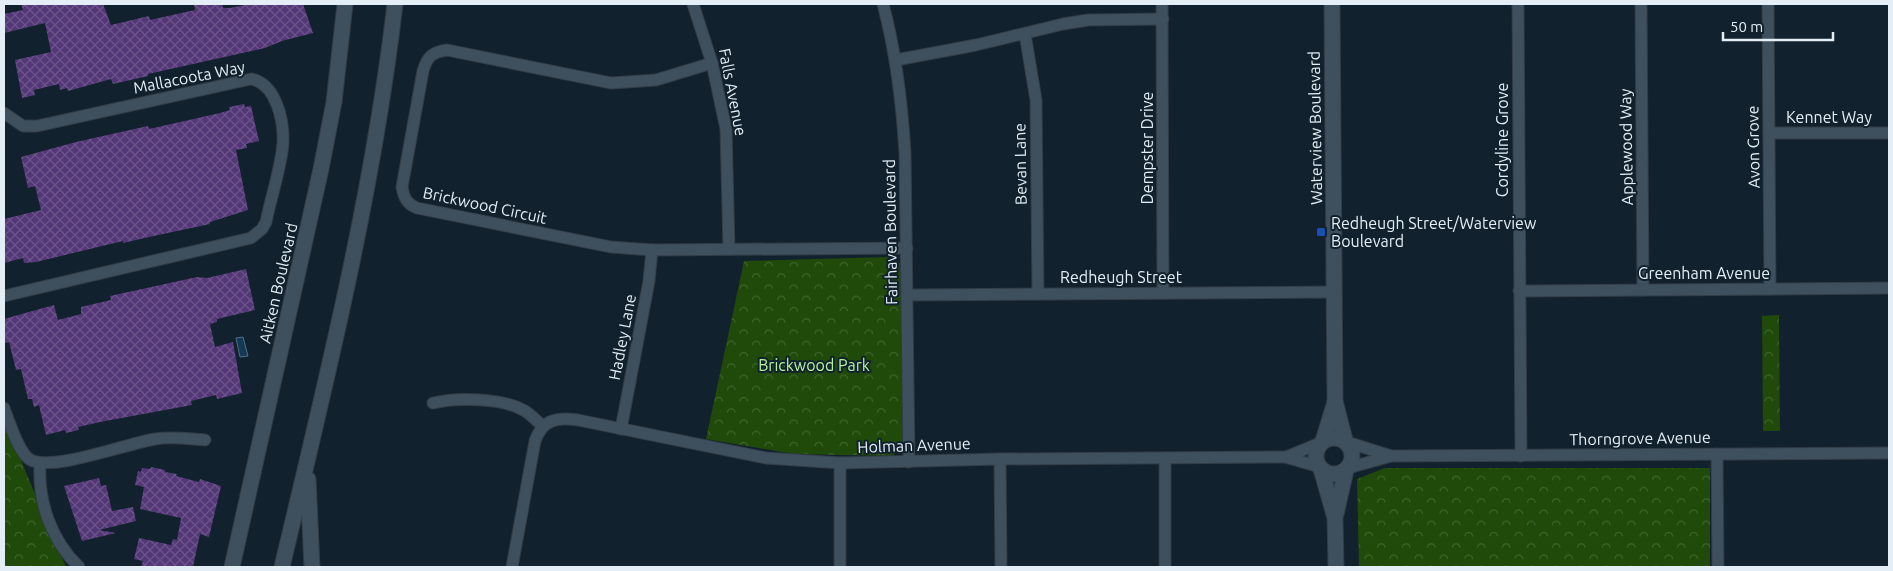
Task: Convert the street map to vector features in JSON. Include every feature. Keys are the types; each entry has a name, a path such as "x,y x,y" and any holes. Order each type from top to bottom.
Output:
{"main road":[{"name":"Aitken Boulevard","path":"232,567 321,169 334,102 346,4"},
{"path":"282,567 368,180 381,110 395,4"},
{"name":"Waterview Boulevard","path":"1332,4 1335,401 1346,441"},
{"name":"Waterview Boulevard","path":"1321,442 1335,401"},
{"path":"1335,518 1316,458 1321,442 1334,437 1346,441 1352,458 1347,469 1335,518 1336,567"},
{"path":"308,455 312,567"},
{"path":"1320,468 1336,474 1347,469"}],"street":[{"name":"Falls Avenue","path":"693,4 712,64 726,129 729,249"},
{"name":"Fairhaven Boulevard","path":"883,4 896,60 903,108 908,294 909,462"},
{"name":"Dempster Drive","path":"1162,4 1163,293"},
{"name":"Cordyline Grove","path":"1518,4 1521,456"},
{"name":"Applewood Way","path":"1641,4 1643,290"},
{"name":"Avon Grove","path":"1768,4 1770,289"},
{"path":"896,60 1088,20 1163,19"},
{"name":"Bevan Lane","path":"1025,34 1036,100 1038,294"},
{"name":"Brickwood Circuit","path":"712,64 656,80 625,83 584,78 447,50 432,53 425,62 402,187 403,195 411,206 611,247 652,250 907,248"},
{"name":"Mallacoota Way","path":"4,113 23,126 37,126 251,79 266,85 273,94 283,143 266,222 262,229 251,238 4,296"},
{"name":"Kennet Way","path":"1769,133 1889,133"},
{"name":"Hadley Lane","path":"621,429 650,281 652,250"},
{"name":"Greenham Avenue","path":"1519,291 1889,288"},
{"name":"Redheugh Street","path":"908,294 1334,292"},
{"path":"433,403 449,399 467,398 502,404 525,411 546,423 535,441 512,567"},
{"path":"4,408 22,451 30,460 40,464 57,463 156,438 205,440"},
{"name":"Holman Avenue","path":"546,423 564,418 766,458 840,463 1000,459 1285,457 1320,468"},
{"name":"Thorngrove Avenue","path":"1346,441 1391,456"},
{"name":"Holman Avenue","path":"1285,457 1321,442"},
{"name":"Thorngrove Avenue","path":"1347,469 1391,456 1889,453"},
{"path":"1717,454 1718,567"},
{"path":"1165,458 1166,567"},
{"path":"1000,459 1001,567"},
{"path":"840,463 840,567"},
{"path":"40,464 39,484 41,499 58,542 79,567"}],"green space":[{"name":"Brickwood Park","path":"889,257 903,265 904,444 892,456 794,454 706,439 744,261"},
{"path":"1779,315 1780,431 1763,431 1762,316"},
{"path":"4,420 65,565 67,567 4,567"},
{"path":"1385,468 1710,468 1710,567 1359,567 1357,479"}],"water":[{"path":"243,337 248,356 240,357 236,338"}],"building":[{"path":"21,4 103,4 111,25 149,16 150,20 195,10 194,4 222,4 223,8 230,8 250,4 303,4 313,33 282,41 265,48 148,74 148,76 113,84 111,79 68,91 67,88 60,90 59,84 34,90 35,95 22,98 15,60 51,52 45,23 4,33 4,14 23,10"},
{"path":"244,104 245,107 251,106 259,141 246,144 247,148 236,150 248,210 210,222 210,224 123,243 123,241 36,262 24,263 23,258 4,263 4,219 41,210 35,186 28,188 21,157 76,142 148,126 149,129 220,113 230,110 229,107"},
{"path":"246,269 255,310 217,319 217,322 210,324 215,347 233,342 242,393 217,399 216,395 191,401 192,405 100,422 78,427 79,430 66,433 65,430 46,435 39,405 34,407 32,399 28,399 21,369 16,370 9,342 5,343 4,319 54,305 58,320 81,314 81,307 111,300 110,296 197,277 207,278"},
{"path":"151,467 177,474 176,476 199,482 200,479 221,486 209,537 200,534 193,567 141,567 143,561 134,559 139,538 171,545 173,539 177,540 181,518 140,509 144,487 135,485 138,471 141,472 142,468 150,469"},
{"path":"99,478 101,486 106,485 112,511 133,507 136,521 99,530 116,533 82,541 64,486"}],"place":[{"name":"Redheugh Street/Waterview Boulevard","path":"1321,232"}]}
